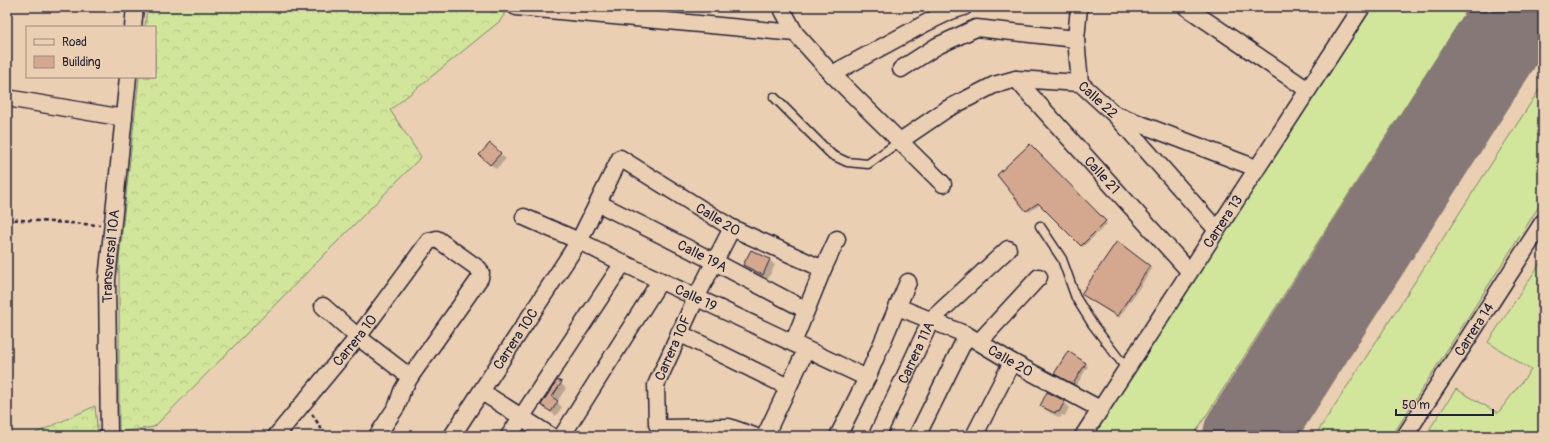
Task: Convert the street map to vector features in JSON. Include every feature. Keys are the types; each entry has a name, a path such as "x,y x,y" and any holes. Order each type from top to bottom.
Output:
{"street":[{"path":"133,26 135,7"},
{"path":"516,7 795,33"},
{"path":"781,7 795,33 832,74 943,184"},
{"path":"832,74 926,23 951,11 964,7"},
{"path":"1079,7 1076,39 1080,83"},
{"path":"1186,7 1308,90"},
{"name":"Carrera 13","path":"1082,436 1362,7"},
{"path":"901,69 937,46 976,28 1076,39"},
{"name":"Transversal 10A","path":"109,436 107,280 128,78"},
{"name":"Calle 22","path":"900,141 946,109 994,85 1016,79 1080,83 1114,114 1256,168"},
{"name":"Calle 21","path":"1016,79 1189,271"},
{"path":"7,98 124,118"},
{"path":"1114,114 1216,230"},
{"name":"Carrera 10C","path":"452,436 579,241 620,158"},
{"name":"Calle 20","path":"620,158 732,228 823,269"},
{"name":"Calle 19A","path":"598,203 806,310"},
{"name":"Calle 19","path":"524,217 579,241 660,281 867,378"},
{"name":"Carrera 14","path":"1405,436 1543,222"},
{"name":"Carrera 10F","path":"732,228 679,333 656,385 657,424 663,428 729,427 754,436"},
{"name":"Carrera 10","path":"276,436 358,337 429,241 437,239 479,269 481,273 480,278 410,377"},
{"path":"754,436 788,387 800,346 806,310 837,239"},
{"name":"Carrera 11A","path":"877,436 931,320 1008,249"},
{"path":"509,436 623,263"},
{"path":"917,436 973,339 1039,277"},
{"path":"562,436 660,281"},
{"path":"838,436 867,378 908,282"},
{"path":"323,306 358,337 410,377 402,390 397,406 377,436"},
{"name":"Calle 20","path":"898,307 973,339 1100,410"},
{"path":"679,333 788,387"},
{"path":"974,436 1012,362"},
{"path":"482,392 551,436"}],"lane":[{"path":"774,97 832,155 847,162 868,164 900,141"},
{"path":"1040,226 1062,259 1076,298 1093,325 1126,368"}],"path":[{"path":"7,219 112,226"},
{"path":"304,401 326,436"}],"green space":[{"path":"147,7 462,7 505,13 500,21 390,110 421,157 154,427 119,432 119,260 139,78 156,78 156,26 145,26"},
{"path":"1372,7 1469,7 1193,436 1091,436"},
{"path":"1543,84 1543,200 1392,436 1315,436"},
{"path":"1543,259 1543,436 1425,436 1456,389 1498,413 1531,370 1488,342"},
{"path":"95,406 98,436 30,436"}],"building":[{"path":"490,143 501,153 490,165 479,155"},
{"path":"1030,144 1106,221 1081,246 1038,203 1026,211 997,175"},
{"path":"1117,241 1150,266 1117,316 1081,294"},
{"path":"751,250 770,259 763,275 743,265"},
{"path":"1068,351 1086,363 1073,384 1054,374"},
{"path":"557,380 562,382 552,397 558,401 551,412 541,405"},
{"path":"1047,392 1065,401 1059,412 1056,411 1055,413 1040,406"}],"runway":[{"path":"1247,436 1521,7"}]}
